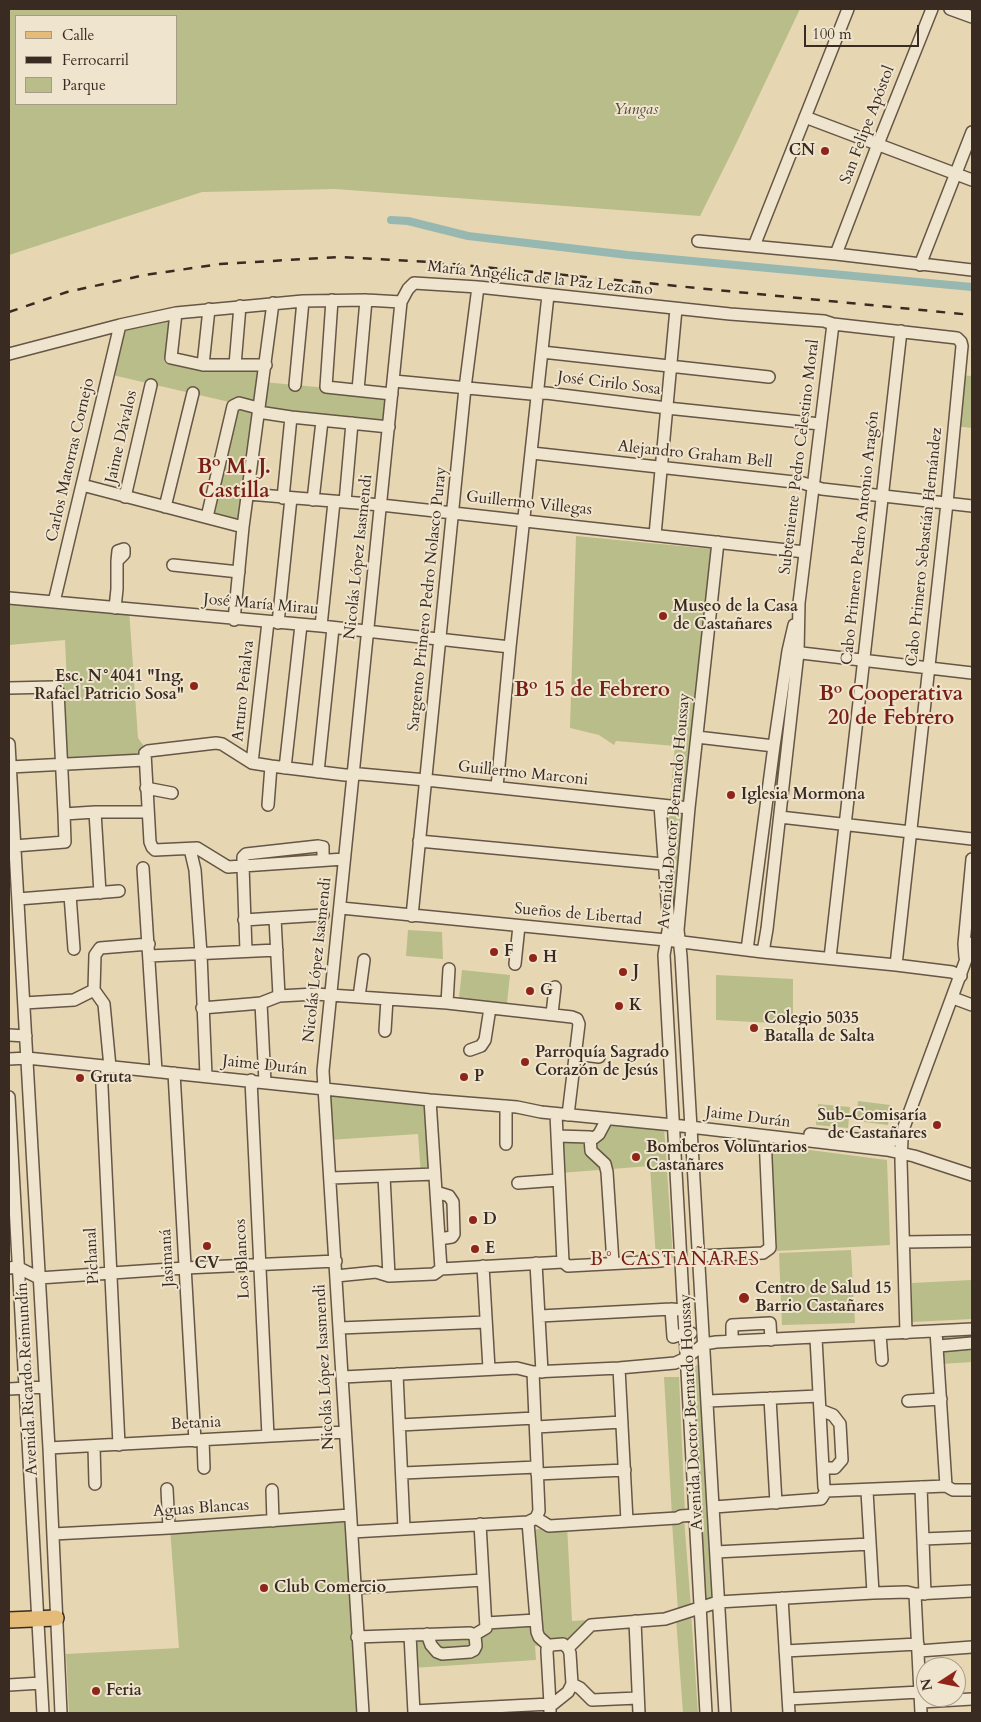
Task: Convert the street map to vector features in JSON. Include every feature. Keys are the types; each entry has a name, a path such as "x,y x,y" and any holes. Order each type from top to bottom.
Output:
{"main road":[{"path":"9,1620 56,1618"}],"street":[{"path":"754,246 848,9"},
{"name":"San Felipe Apóstol","path":"836,254 932,9"},
{"path":"950,9 972,17"},
{"path":"805,117 972,180"},
{"path":"920,264 972,132"},
{"path":"698,241 836,254 972,270"},
{"name":"María Angélica de la Paz Lezcano","path":"401,302 408,289 414,283 478,287 676,309 824,321 833,324 958,338 961,342"},
{"name":"Sargento Primero Pedro Nolasco Puray","path":"412,916 465,388 478,287"},
{"path":"497,788 510,647 548,295"},
{"path":"332,300 326,387 392,394"},
{"path":"358,390 366,300"},
{"path":"9,354 120,325 176,313 303,301 366,300 401,302"},
{"path":"296,385 303,301"},
{"name":"Nicolás López Isasmendi","path":"363,1713 323,1071 401,302"},
{"path":"234,620 243,527 273,303"},
{"path":"235,365 240,306"},
{"path":"203,365 209,309"},
{"path":"655,535 676,309"},
{"path":"176,313 171,358 203,365 266,365"},
{"name":"Subteniente Pedro Celestino Moral","path":"763,952 768,929 785,778 793,652 833,324"},
{"name":"Carlos Matorras Cornejo","path":"54,602 120,325"},
{"name":"Cabo Primero Pedro Antonio Aragón","path":"830,958 901,331"},
{"name":"Cabo Primero Sebastián Hernández","path":"896,965 960,375 961,342"},
{"path":"542,352 769,377"},
{"path":"960,375 972,376"},
{"name":"José Cirilo Sosa","path":"394,381 538,394 546,393 820,424"},
{"name":"Jaime Dávalos","path":"125,497 151,385"},
{"path":"165,507 193,392"},
{"path":"207,517 233,406 239,403 258,410 291,417 389,427"},
{"name":"Arturo Peñalva","path":"252,763 273,622 287,498 291,417"},
{"path":"314,500 322,421"},
{"path":"318,772 327,627 340,502 352,423"},
{"name":"Alejandro Graham Bell","path":"532,453 803,483 822,489 972,506"},
{"path":"82,486 243,527"},
{"name":"Guillermo Villegas","path":"248,494 381,505 805,552"},
{"name":"Avenida Doctor Bernardo Houssay","path":"718,542 689,808 678,930 708,1401 725,1713"},
{"path":"115,608 117,561"},
{"path":"173,565 239,572"},
{"name":"José María Mirau","path":"9,598 327,627 510,647"},
{"path":"285,768 301,625"},
{"path":"747,950 774,746 793,652 972,673"},
{"path":"9,688 54,687 58,690 65,842 14,846"},
{"path":"697,737 774,746"},
{"name":"Avenida Ricardo Reimundín","path":"9,744 18,899 14,912 26,1036 61,1713"},
{"path":"10,767 146,755 216,744 222,744 252,763"},
{"path":"146,755 146,788 152,847 160,851 197,848 224,865 243,866 344,859"},
{"path":"772,759 785,778"},
{"name":"Guillermo Marconi","path":"252,763 345,775 426,780 689,808"},
{"path":"268,805 271,766"},
{"path":"146,788 172,793"},
{"name":"Avenida Doctor Bernardo Houssay","path":"660,805 669,925 664,955 706,1713"},
{"path":"95,812 100,893"},
{"path":"64,814 148,812"},
{"path":"780,818 972,839"},
{"path":"419,841 663,864"},
{"path":"190,849 195,870 201,954 206,1076"},
{"path":"759,858 776,854"},
{"path":"966,961 964,944 972,859"},
{"path":"243,866 246,951"},
{"path":"143,868 156,1071"},
{"path":"18,899 119,891"},
{"path":"70,895 74,949"},
{"name":"Sueños de Libertad","path":"340,908 679,941 763,952 896,965 952,972 961,976"},
{"path":"244,920 323,915"},
{"path":"275,918 279,996"},
{"path":"516,964 520,926"},
{"path":"906,1333 901,1153 904,1127 972,943"},
{"path":"24,1002 74,1000 94,990 95,955 100,948 201,954 277,950"},
{"path":"358,997 364,960"},
{"path":"447,1003 449,969"},
{"path":"552,1014 555,987"},
{"name":"Pichanal","path":"94,990 104,1004 110,1274 119,1445"},
{"path":"202,1008 261,1003 279,996 315,994 447,1003 552,1014 577,1019 579,1024 569,1111"},
{"path":"953,998 972,1005"},
{"path":"385,1030 387,999"},
{"path":"261,1003 265,1082"},
{"path":"470,1050 481,1046 485,1040 490,1008"},
{"path":"9,1035 26,1036"},
{"path":"576,1054 599,1057"},
{"name":"Jaime Durán","path":"9,1059 27,1058 251,1080 512,1107 556,1114 569,1111 883,1142 902,1139"},
{"name":"Jasimaná","path":"174,1073 185,1268 199,1440 204,1468"},
{"name":"Los Blancos","path":"251,1080 268,1436"},
{"name":"Avenida Ricardo Reimundín","path":"9,1097 13,1268 21,1328 43,1713"},
{"path":"430,1100 441,1269"},
{"name":"Jaime Durán","path":"512,1107 534,1105 608,1119 673,1122"},
{"path":"506,1144 512,1107"},
{"path":"556,1114 563,1262"},
{"path":"557,1136 594,1138 599,1134 608,1119"},
{"name":"Jaime Durán","path":"690,1124 765,1137 901,1153 972,1175"},
{"path":"590,1137 591,1151 605,1164 606,1168 613,1263"},
{"path":"699,1256 763,1252 770,1248 765,1137"},
{"path":"331,1178 435,1174"},
{"path":"384,1176 389,1276"},
{"path":"518,1183 559,1180"},
{"path":"436,1192 449,1196 453,1202 454,1234 452,1237 439,1239"},
{"path":"904,1242 972,1241"},
{"path":"13,1268 39,1278 185,1268 336,1261"},
{"path":"336,1276 376,1272 389,1276 434,1274 441,1269 536,1263 563,1262 568,1266 661,1261"},
{"path":"536,1263 540,1316 536,1423 539,1511 532,1520 536,1620 539,1637 549,1646"},
{"path":"483,1266 490,1369"},
{"path":"671,1309 673,1337 686,1333 703,1332"},
{"path":"540,1316 671,1309 683,1310"},
{"path":"340,1328 486,1322"},
{"path":"732,1341 732,1325 770,1323 771,1340"},
{"path":"9,1329 21,1328"},
{"path":"343,1377 517,1368 538,1372 675,1364 704,1344 716,1342 972,1328"},
{"path":"936,1331 946,1486"},
{"path":"880,1334 882,1360"},
{"path":"714,1507 821,1499 826,1491 816,1338"},
{"path":"938,1346 972,1343"},
{"path":"619,1368 627,1521"},
{"path":"397,1374 404,1528"},
{"path":"9,1389 45,1387"},
{"path":"708,1401 819,1396"},
{"path":"770,1398 776,1503"},
{"path":"908,1402 941,1399"},
{"path":"820,1410 833,1415 840,1424 842,1460 836,1468 823,1468"},
{"path":"400,1425 622,1422"},
{"name":"Betania","path":"48,1448 345,1432"},
{"path":"94,1446 96,1484"},
{"path":"402,1473 625,1470"},
{"path":"826,1491 946,1486 953,1490 972,1490"},
{"path":"918,1657 923,1539 921,1487"},
{"path":"167,1489 170,1528"},
{"path":"272,1490 273,1520"},
{"path":"867,1490 873,1593"},
{"name":"Aguas Blancas","path":"53,1534 350,1515"},
{"path":"352,1532 532,1520 549,1526 677,1518 694,1515"},
{"path":"357,1637 470,1633 474,1635 486,1628 480,1524"},
{"path":"923,1539 972,1537"},
{"path":"716,1552 870,1544"},
{"path":"355,1588 483,1580"},
{"path":"568,1648 591,1625 665,1619 718,1602 873,1593 907,1592 920,1594 972,1591"},
{"path":"782,1598 788,1713"},
{"path":"486,1623 536,1620"},
{"path":"635,1621 639,1713"},
{"path":"428,1634 437,1652 446,1654 473,1651 476,1646 474,1635"},
{"path":"410,1635 414,1712 550,1709 568,1692 572,1684 568,1648 563,1644 549,1646"},
{"path":"549,1646 547,1652 550,1709"},
{"path":"785,1651 972,1647"},
{"path":"9,1685 41,1683"},
{"path":"572,1684 580,1688 592,1700 638,1698"},
{"path":"788,1699 916,1702"}],"green space":[{"name":"Yungas","path":"9,9 800,9 700,216 335,189 202,192 9,255"},
{"path":"176,313 171,358 266,365 263,382 392,394 389,427 258,412 243,527 207,517 238,404 108,374 120,325"},
{"path":"960,375 972,376 972,428 955,426"},
{"path":"576,536 712,549 684,800 670,799 675,746 616,741 614,745 599,735 570,728"},
{"path":"9,598 129,609 138,738 146,749 144,760 61,763 58,682 67,682 65,640 9,645"},
{"path":"666,812 686,815 676,919 672,916"},
{"path":"408,930 442,932 443,959 406,956"},
{"path":"462,970 510,975 507,1003 459,998"},
{"path":"716,975 793,979 793,1024 716,1020"},
{"path":"325,1089 428,1100 435,1174 421,1175 418,1134 329,1140"},
{"path":"858,1101 890,1105 888,1125 856,1121"},
{"path":"818,1104 850,1107 848,1128 816,1125"},
{"path":"607,1119 664,1127 673,1258 656,1259 650,1166 560,1173 557,1138 588,1137"},
{"path":"771,1145 887,1160 890,1245 777,1251"},
{"path":"851,1250 855,1323 782,1325 779,1253"},
{"path":"972,1280 972,1319 912,1322 912,1283"},
{"path":"972,1335 972,1362 942,1364 941,1336"},
{"path":"704,1360 718,1602 701,1605 687,1372"},
{"path":"664,1377 679,1377 685,1513 672,1516"},
{"name":"Club Comercio","path":"350,1515 358,1713 69,1713 66,1654 179,1648 170,1528"},
{"path":"684,1518 691,1608 678,1611 672,1522"},
{"path":"567,1525 572,1621 587,1620 588,1639 535,1646 536,1660 412,1668 412,1635 532,1622 524,1531"},
{"path":"691,1612 698,1713 683,1713 676,1618"}],"waterway":[{"path":"391,220 408,221 468,236 628,255 972,287"}],"railway":[{"path":"9,312 67,292 145,275 220,264 339,257 432,262 972,315"}],"place":[{"name":"CN","path":"825,151"},
{"name":"Museo de la Casa de Castañares","path":"663,616"},
{"name":"Esc. N°4041 \"Ing. Rafael Patricio Sosa\"","path":"194,686"},
{"name":"Iglesia Mormona","path":"731,795"},
{"name":"F","path":"494,952"},
{"name":"H","path":"533,958"},
{"name":"J","path":"623,972"},
{"name":"G","path":"530,991"},
{"name":"K","path":"619,1006"},
{"name":"Colegio 5035 Batalla de Salta","path":"754,1028"},
{"name":"Parroquía Sagrado Corazón de Jesús","path":"525,1062"},
{"name":"P","path":"464,1077"},
{"name":"Gruta","path":"80,1078"},
{"name":"Sub-Comisaría de Castañares","path":"937,1125"},
{"name":"Bomberos Voluntarios Castañares","path":"636,1157"},
{"name":"D","path":"473,1220"},
{"name":"CV","path":"207,1246"},
{"name":"E","path":"475,1249"},
{"name":"Centro de Salud 15 Barrio Castañares","path":"744,1298"},
{"name":"Club Comercio","path":"264,1588"},
{"name":"Feria","path":"96,1691"}],"district":[{"name":"Bº M. J. Castilla","path":"234,480"},
{"name":"Bº 15 de Febrero","path":"592,691"},
{"name":"Bº Cooperativa 20 de Febrero","path":"891,707"},
{"name":"B° CASTAÑARES","path":"675,1261"}]}
